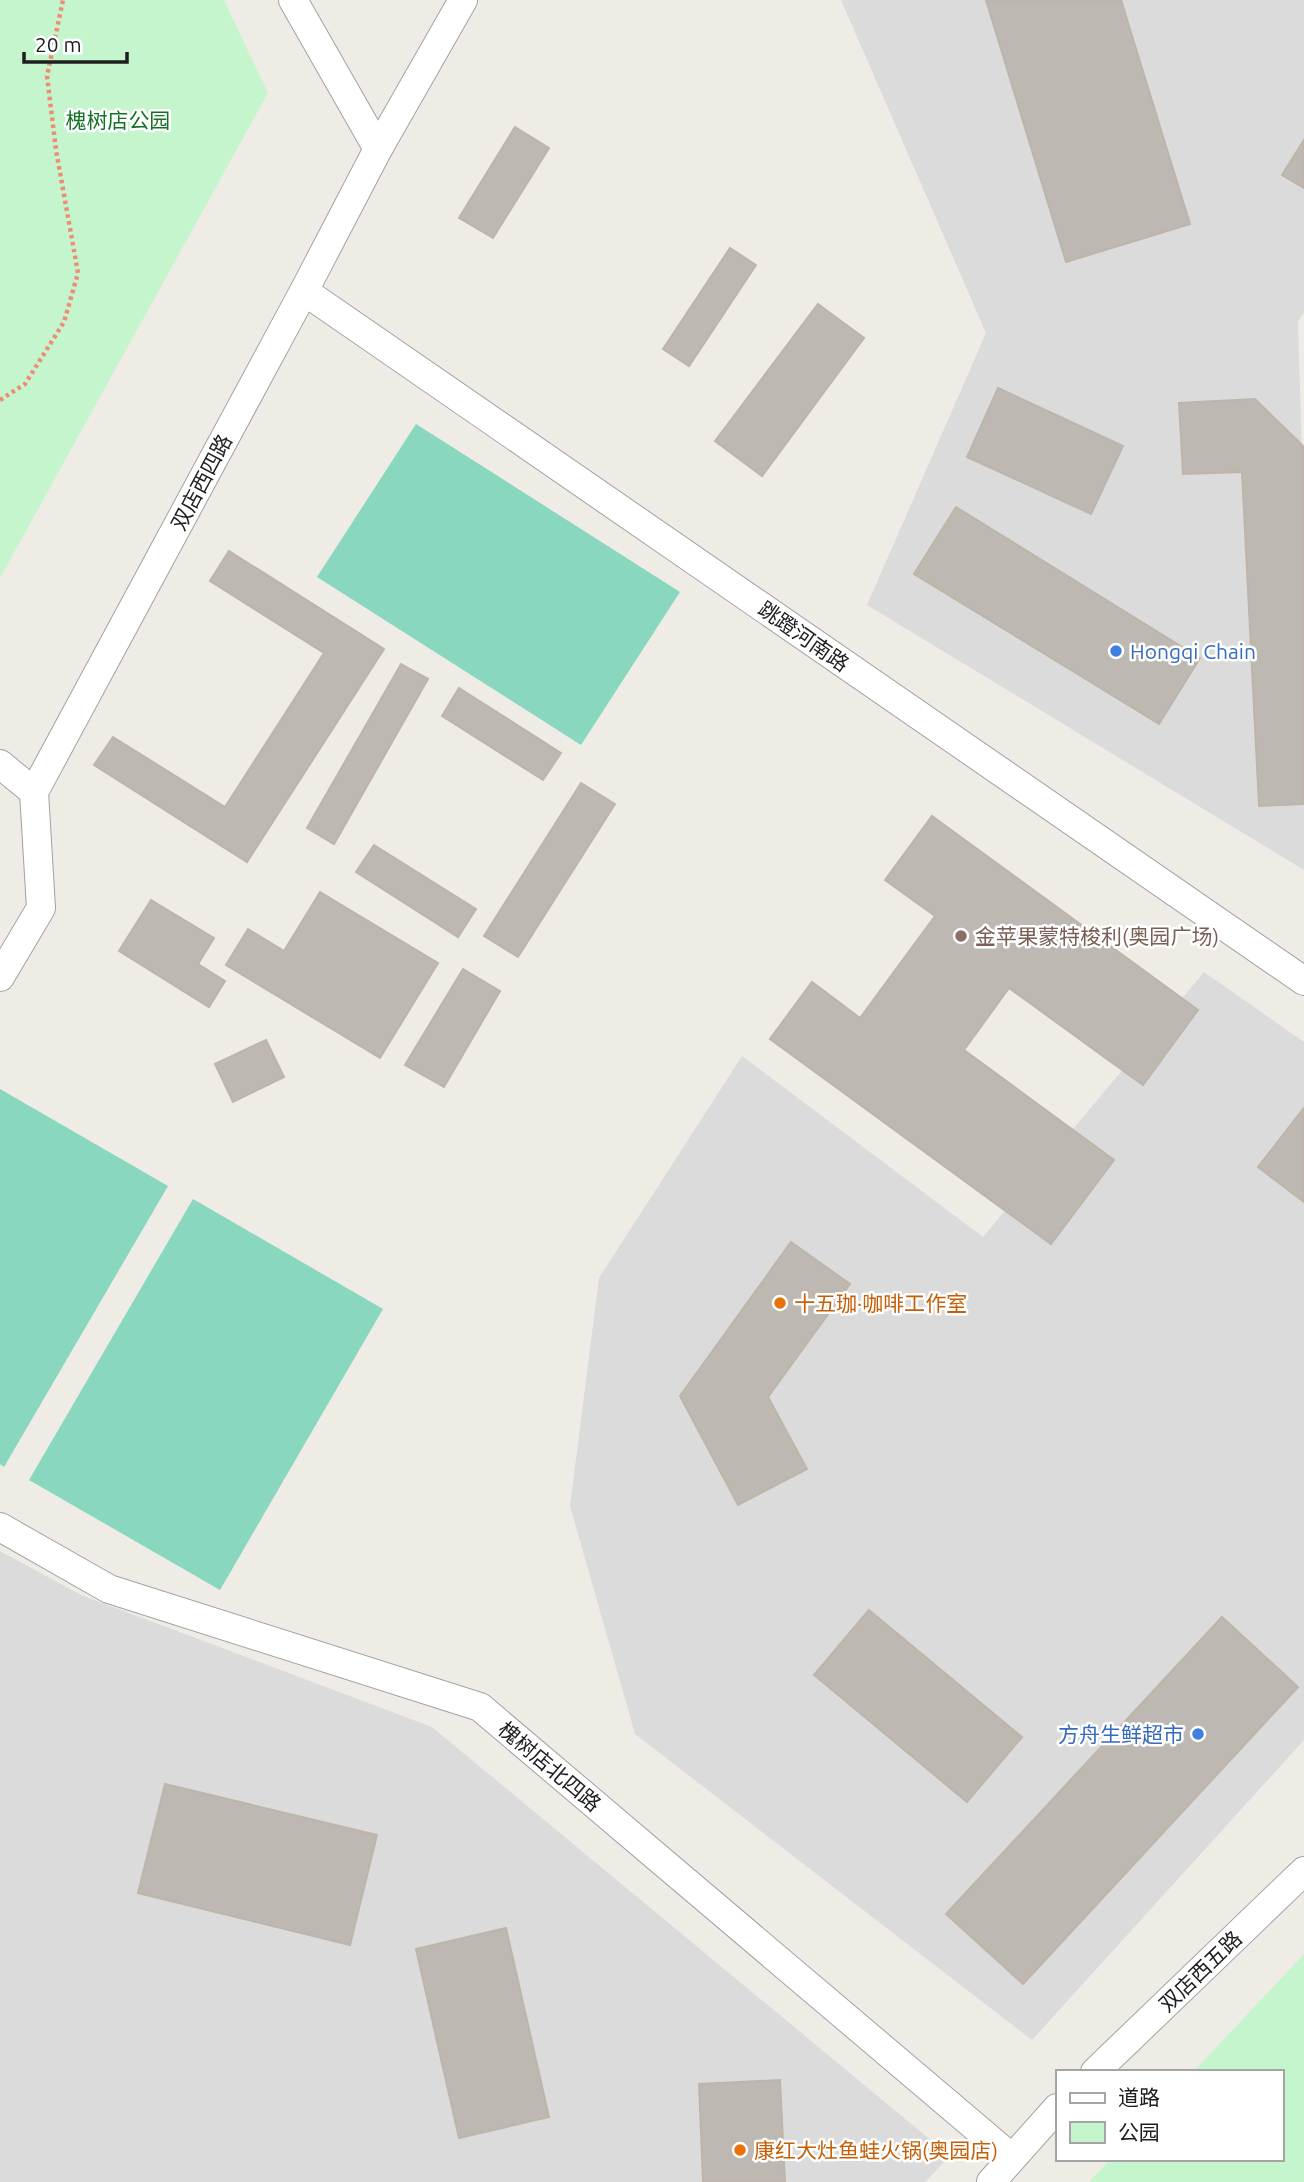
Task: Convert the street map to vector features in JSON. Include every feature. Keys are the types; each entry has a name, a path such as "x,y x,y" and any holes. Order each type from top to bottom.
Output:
{"street":[{"path":"293,0 378,149"},
{"name":"双店西四路","path":"34,792 378,149 463,0"},
{"name":"跳蹬河南路","path":"304,290 1304,981"},
{"path":"0,764 34,792 41,908 0,977"},
{"name":"槐树店北四路","path":"0,1527 109,1589 480,1707 1012,2158"},
{"name":"双店西五路","path":"1097,2070 1304,1871"},
{"path":"991,2182 1056,2109"}],"path":[{"path":"0,400 25,384 64,322 78,273 56,150 47,76 63,0"}],"shaded area":[{"path":"841,0 1304,0 1304,312 1298,322 1304,522 1304,870 867,605 986,333"},
{"path":"1204,972 1304,1042 1304,1740 1032,2040 635,1734 570,1506 599,1278 742,1056 983,1237"},
{"path":"0,1551 81,1595 432,1727 950,2156 925,2182 0,2182"}],"green space":[{"name":"槐树店公园","path":"0,0 224,0 268,93 0,578"},
{"path":"416,424 680,592 581,745 317,577"},
{"path":"0,1089 168,1186 4,1467 0,1464"},
{"path":"193,1199 383,1309 220,1590 29,1480"},
{"path":"1304,1954 1304,2182 1089,2182 1109,2161 1283,2161 1283,2070 1195,2070"}],"building":[{"path":"986,0 1121,0 1190,224 1066,262"},
{"path":"515,127 549,148 493,238 459,218"},
{"path":"1304,140 1304,188 1282,175"},
{"path":"730,248 756,265 689,366 663,349"},
{"path":"818,304 864,338 762,476 715,441"},
{"path":"998,388 1123,446 1091,514 967,457"},
{"path":"1255,399 1304,447 1304,804 1259,806 1242,472 1183,474 1179,403"},
{"path":"956,507 1200,658 1159,724 914,574"},
{"path":"229,551 384,649 247,862 94,765 113,737 225,807 324,653 210,581"},
{"path":"401,664 428,679 334,844 307,828"},
{"path":"459,688 561,753 543,780 442,716"},
{"path":"581,783 615,804 518,957 484,936"},
{"path":"932,816 1198,1010 1143,1085 1009,988 964,1050 1114,1160 1051,1244 770,1039 812,982 860,1018 935,916 885,880"},
{"path":"374,845 476,909 458,937 356,872"},
{"path":"320,892 438,963 380,1058 226,965 248,929 284,951"},
{"path":"151,900 214,938 198,964 225,981 209,1007 119,951"},
{"path":"463,969 500,991 444,1087 405,1065"},
{"path":"266,1040 284,1077 233,1102 215,1064"},
{"path":"1304,1108 1304,1202 1258,1167"},
{"path":"791,1242 850,1284 768,1397 807,1469 738,1505 680,1396"},
{"path":"869,1610 1022,1737 967,1802 814,1675"},
{"path":"1222,1617 1298,1687 1023,1984 946,1914"},
{"path":"165,1784 377,1835 350,1945 138,1893"},
{"path":"506,1928 549,2117 459,2138 416,1949"},
{"path":"780,2080 785,2182 703,2182 699,2084"}],"place":[{"name":"Hongqi Chain","path":"1116,651"},
{"name":"金苹果蒙特梭利(奥园广场)","path":"961,936"},
{"name":"十五珈·咖啡工作室","path":"780,1303"},
{"name":"方舟生鲜超市","path":"1198,1734"},
{"name":"康红大灶鱼蛙火锅(奥园店)","path":"740,2150"}]}
